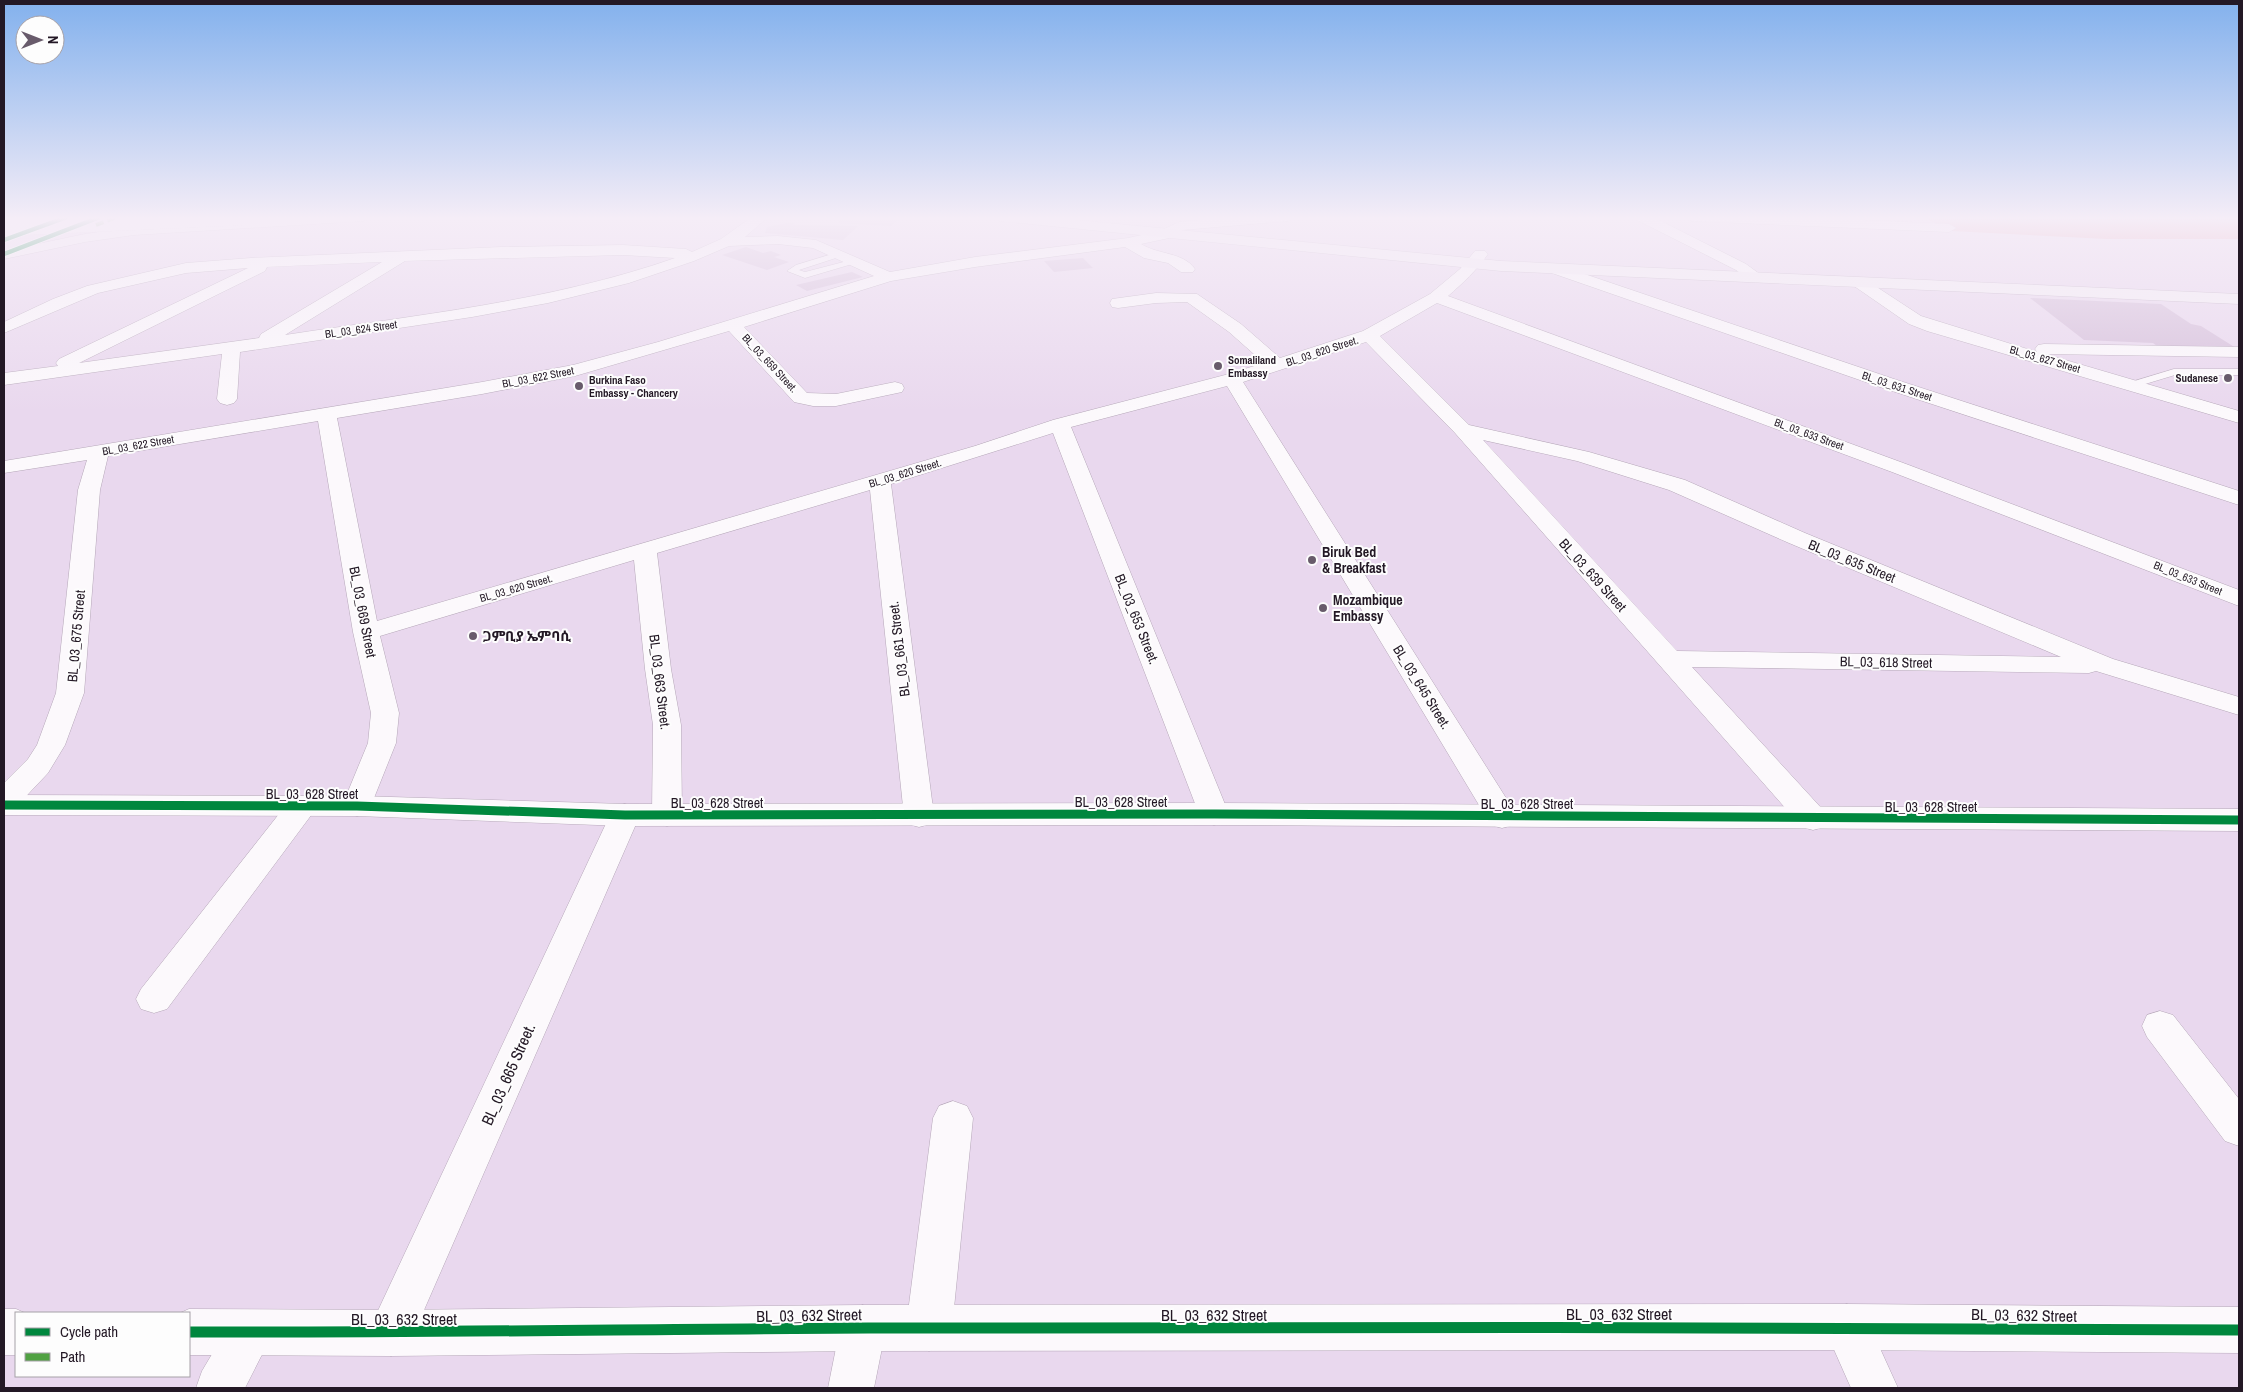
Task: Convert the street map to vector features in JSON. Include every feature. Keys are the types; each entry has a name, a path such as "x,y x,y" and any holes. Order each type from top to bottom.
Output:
{"main road":[{"path":"1839,282 2239,299"},
{"path":"2096,282 2239,288"}],"street":[{"path":"4,328 59,302 121,282"},
{"path":"44,374 231,282"},
{"path":"256,344 359,282"},
{"name":"BL_03_624 Street","path":"4,379 524,305 599,288 617,282"},
{"name":"BL_03_622 Street","path":"4,467 482,388 575,370 734,326 872,282"},
{"path":"1436,298 1453,282"},
{"name":"BL_03_631 Street","path":"1594,282 1887,383 2239,498"},
{"name":"BL_03_627 Street","path":"1860,283 1914,320 1950,333 2008,348 2239,417"},
{"path":"1118,303 1156,298 1191,297 1235,328 1277,365"},
{"name":"BL_03_620 Street.","path":"366,632 880,481 1060,424 1232,379 1277,365 1369,335 1436,298"},
{"name":"BL_03_633 Street","path":"1436,298 1890,464 2239,599"},
{"name":"BL_03_659 Street.","path":"734,326 801,398 811,400 842,399 895,388"},
{"name":"BL_03_639 Street","path":"1369,335 1462,430 1813,819"},
{"path":"227,399 231,348"},
{"path":"2008,348 2239,352"},
{"name":"BL_03_645 Street.","path":"1232,379 1502,817"},
{"name":"BL_03_669 Street","path":"326,413 366,632 385,712 382,743 357,806"},
{"name":"BL_03_653 Street.","path":"1060,424 1214,814"},
{"name":"BL_03_635 Street","path":"1462,430 1582,456 1677,485 1797,538 2104,665 2239,706"},
{"name":"BL_03_675 Street","path":"4,803 38,766 51,745 70,693 89,490 99,452"},
{"name":"BL_03_661 Street.","path":"880,481 919,816"},
{"name":"BL_03_663 Street.","path":"645,550 658,669 667,725 667,815"},
{"name":"BL_03_618 Street","path":"1668,659 2104,665"},
{"name":"BL_03_628 Street","path":"4,803 357,806 625,815 1214,814 2239,820"},
{"path":"154,999 301,807"},
{"name":"BL_03_665 Street.","path":"391,1334 625,815"},
{"path":"2160,1026 2239,1129"},
{"path":"929,1328 953,1118"},
{"path":"1847,1327 1875,1388"},
{"name":"BL_03_632 Street","path":"190,1332 391,1334 863,1328 1847,1327 2239,1330"},
{"path":"851,1388 863,1328"},
{"path":"219,1388 250,1333"}],"lane":[{"path":"2132,385 2174,372 2239,372"}],"building":[{"path":"809,282 843,282 807,291 796,285"},
{"path":"2030,298 2161,304 2191,324 2201,326 2236,348 2157,346 2153,343 2084,340"}],"cycle path":[{"path":"4,805 357,806 625,815 1214,814 2239,820"},
{"path":"190,1332 391,1333 863,1328 1847,1327 2239,1330"}],"place":[{"name":"Somaliland Embassy","path":"1218,366"},
{"name":"Sudanese","path":"2228,378"},
{"name":"Burkina Faso Embassy - Chancery","path":"579,386"},
{"name":"Biruk Bed & Breakfast","path":"1312,560"},
{"name":"Mozambique Embassy","path":"1323,608"},
{"name":"ጋምቢያ ኤምባሲ","path":"473,636"}]}
